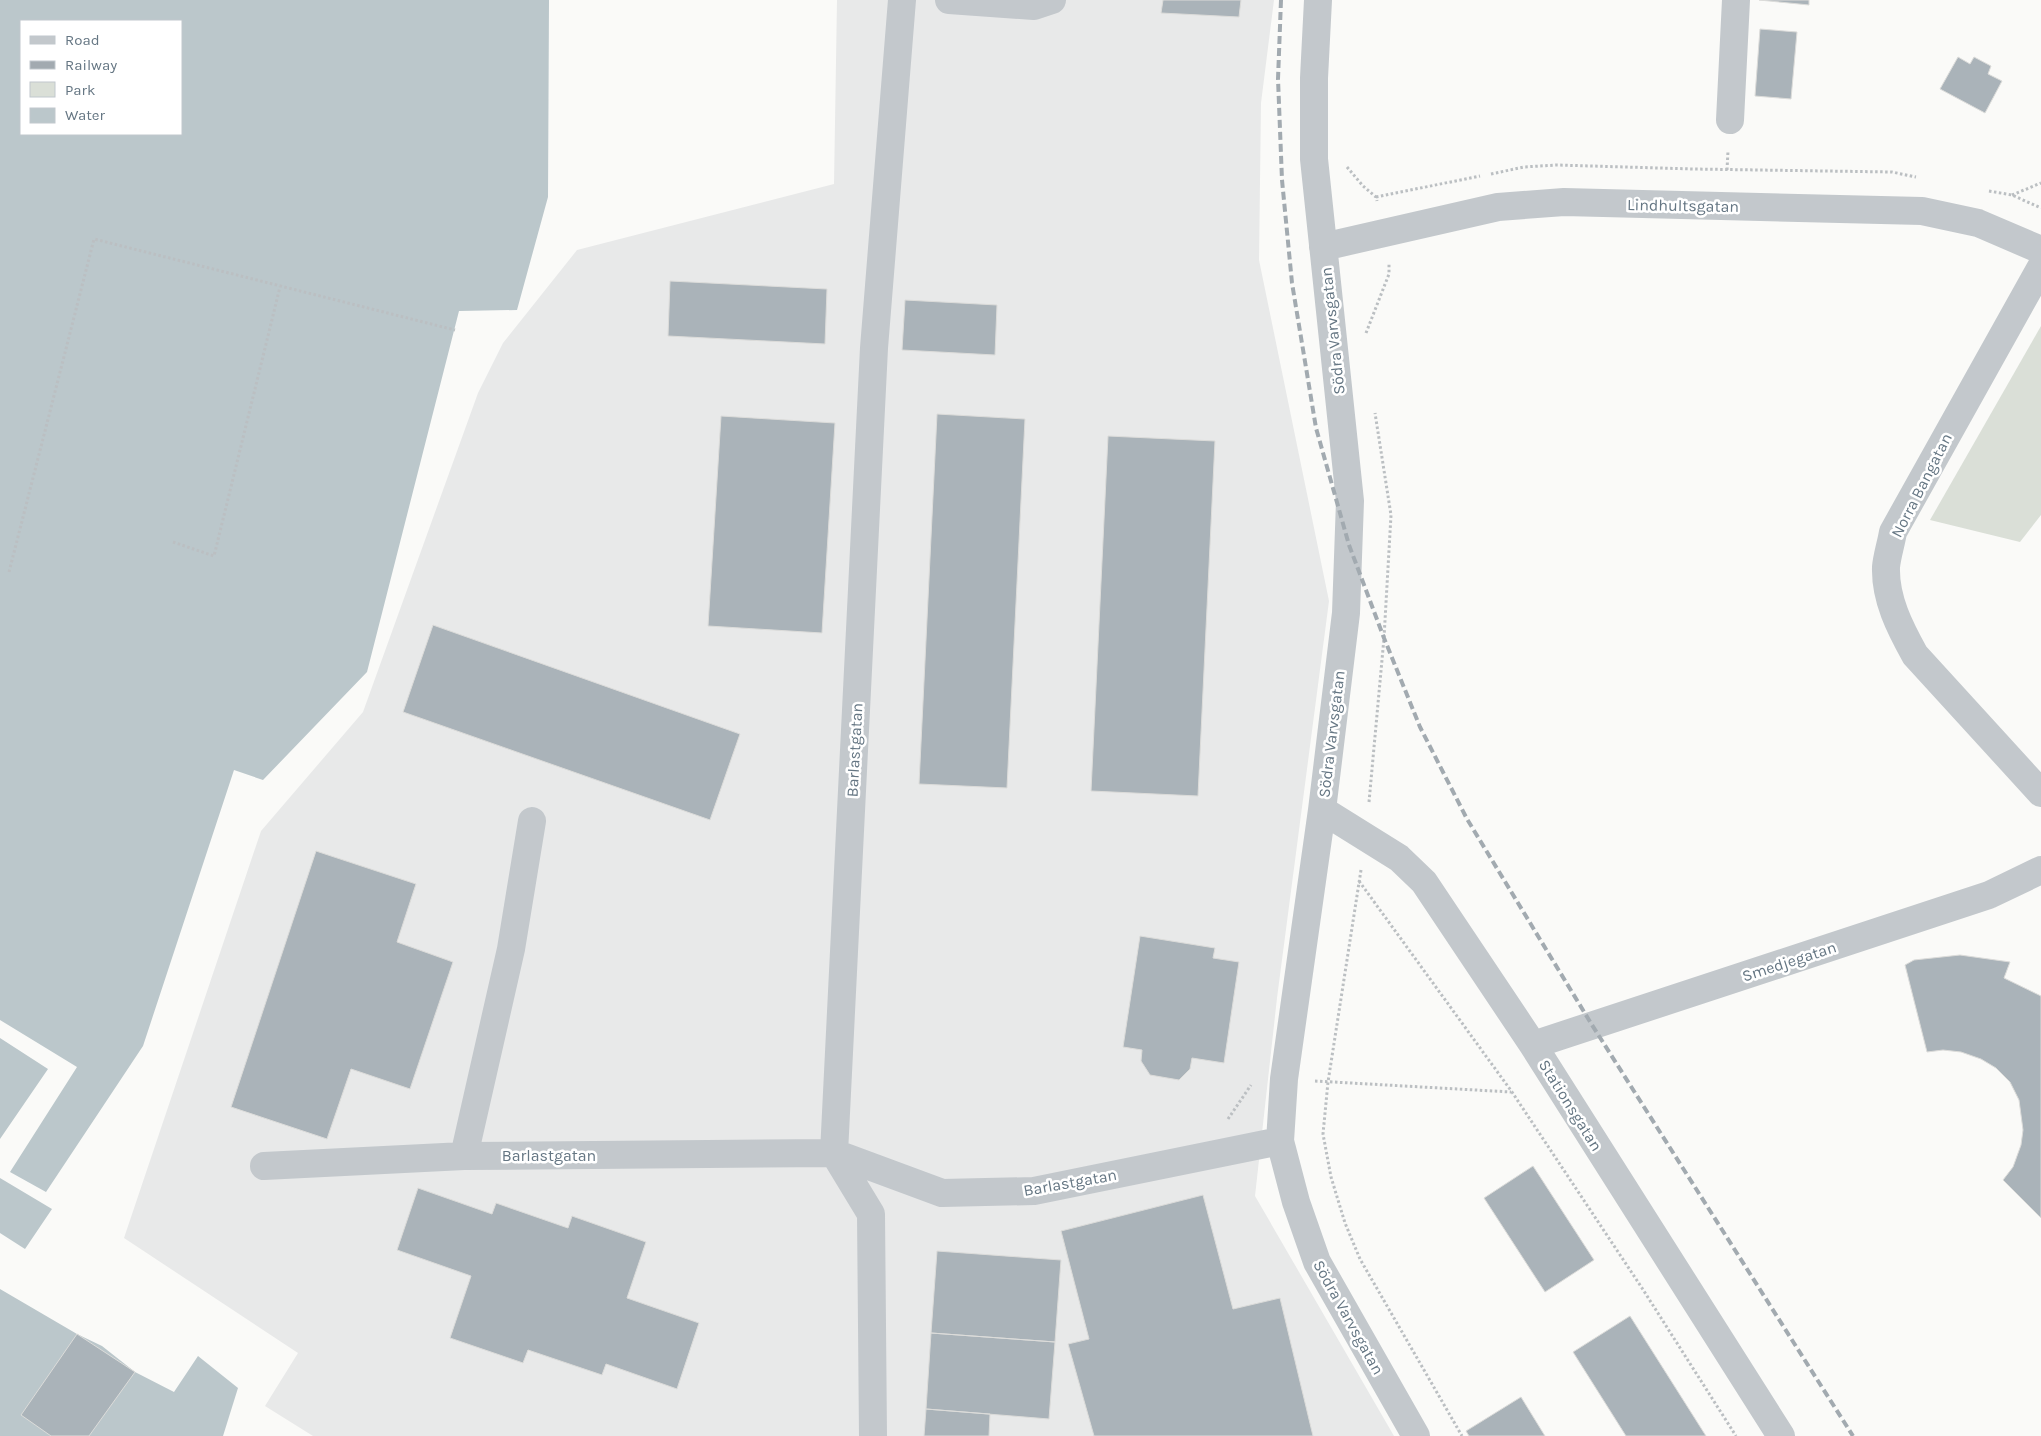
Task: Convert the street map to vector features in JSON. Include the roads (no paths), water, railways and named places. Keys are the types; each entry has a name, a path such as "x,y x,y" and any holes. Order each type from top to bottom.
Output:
{"street":[{"name":"Barlastgatan","path":"834,1153 874,348 902,0"},
{"path":"949,0 1034,6 1052,0"},
{"name":"Södra Varvsgatan","path":"1318,0 1314,78 1314,159 1350,500 1346,613 1322,810 1284,1079 1280,1140 1296,1202 1317,1262 1416,1436"},
{"path":"1730,120 1736,0"},
{"name":"Lindhultsgatan","path":"1323,247 1498,207 1564,202 1922,211 1978,223 2041,250"},
{"name":"Norra Bangatan","path":"2041,267 1893,532 1886,567 1889,598 1901,629 1915,654 2041,793"},
{"name":"Stationsgatan","path":"1322,810 1399,858 1424,882 1533,1045 1780,1436"},
{"path":"464,1156 511,949 532,821"},
{"name":"Smedjegatan","path":"1533,1045 1989,896 2041,870"},
{"name":"Barlastgatan","path":"264,1166 464,1156 834,1153 942,1193 1034,1191 1280,1140"},
{"path":"834,1153 870,1214 873,1436"}],"water":[{"path":"0,0 549,0 548,197 517,310 459,311 367,672 263,780 234,770 143,1046 46,1192 10,1172 77,1067 0,1020"},
{"path":"0,1038 48,1069 0,1139"},
{"path":"0,1178 52,1209 25,1249 0,1233"},
{"path":"0,1289 77,1334 102,1346 135,1372 174,1392 198,1356 238,1388 223,1436 0,1436"}],"railway":[{"path":"1281,0 1278,79 1282,180 1292,283 1316,428 1349,545 1384,638 1420,727 1467,819 1592,1025 1853,1436"}]}
